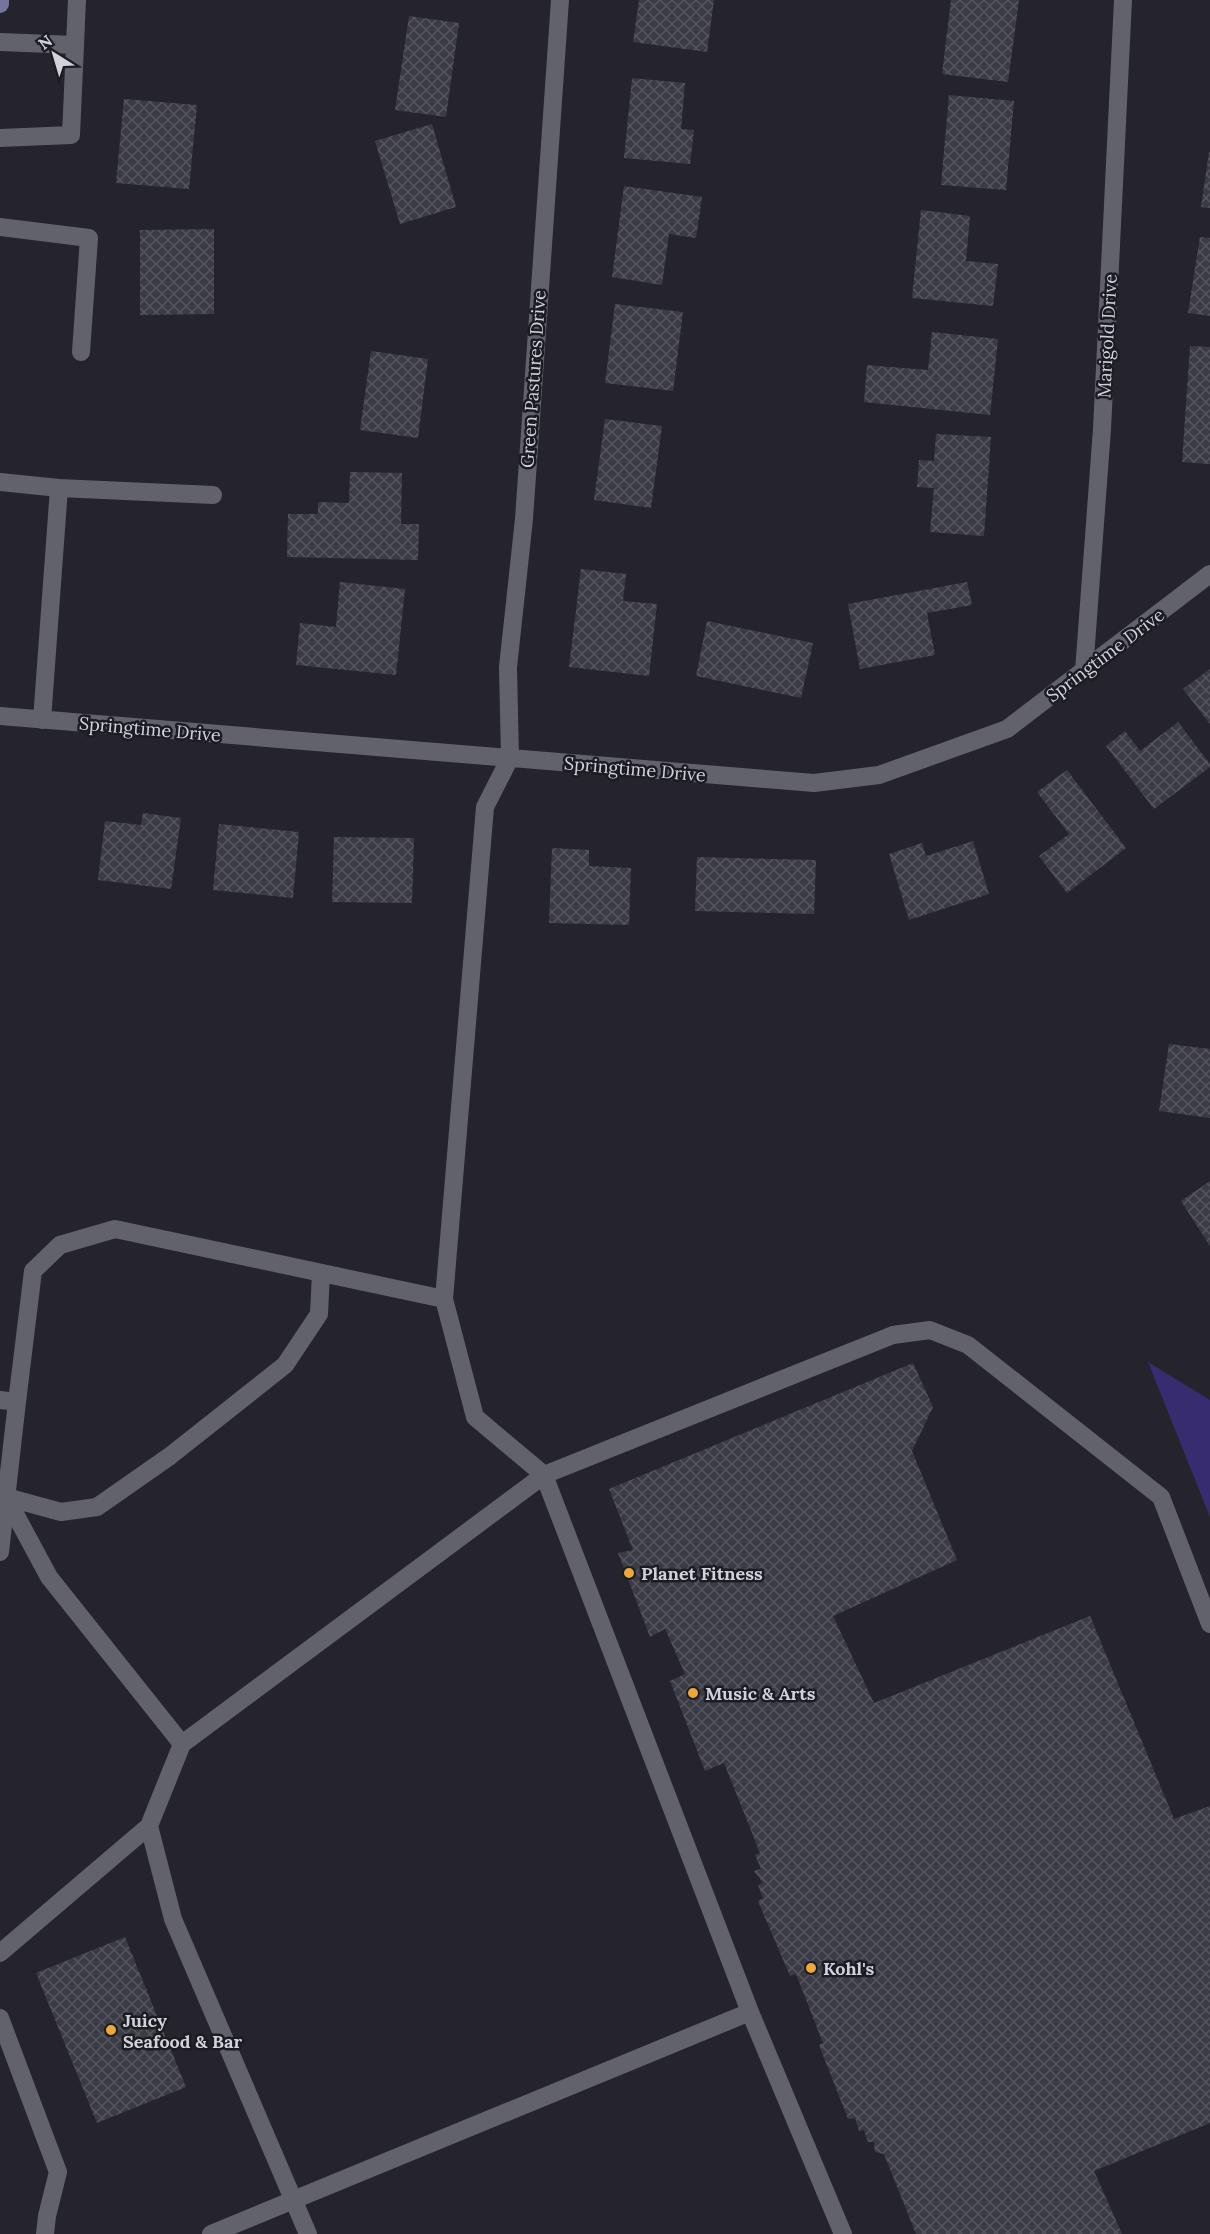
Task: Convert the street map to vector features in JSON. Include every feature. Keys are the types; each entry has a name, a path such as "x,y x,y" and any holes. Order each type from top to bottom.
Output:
{"street":[{"path":"0,138 71,135 77,0"},
{"name":"Green Pastures Drive","path":"510,758 508,667 524,519 560,0"},
{"name":"Marigold Drive","path":"1084,671 1102,429 1123,0"},
{"path":"0,42 75,45"},
{"path":"0,227 89,238 81,352"},
{"path":"0,482 58,488 213,495"},
{"path":"42,720 58,488"},
{"name":"Springtime Drive","path":"0,716 814,783 879,775 1007,729 1210,574"},
{"path":"510,758 484,807 444,1299 475,1418 544,1475 750,2012 843,2234"},
{"path":"0,1552 6,1497 8,1401 33,1271 60,1245 115,1229 444,1299"},
{"path":"6,1497 61,1512 97,1507 170,1456 285,1365 320,1314 321,1273"},
{"path":"0,1953 149,1826 182,1744 544,1475 893,1335 930,1330 968,1345 1161,1497 1210,1624"},
{"path":"6,1497 49,1577 182,1744"},
{"path":"149,1826 173,1919 308,2234"},
{"path":"212,2234 750,2012"},
{"path":"0,2018 58,2172 46,2216 45,2234"}],"shaded area":[{"path":"1148,1362 1210,1400 1210,1517"}],"building":[{"path":"639,0 714,0 707,52 633,42"},
{"path":"951,0 1019,0 1008,82 942,74"},
{"path":"409,16 459,23 446,117 395,110"},
{"path":"632,78 685,83 681,129 694,130 690,164 624,158"},
{"path":"949,95 1014,101 1006,190 941,185"},
{"path":"124,99 197,105 189,189 116,183"},
{"path":"432,124 456,207 400,224 375,141"},
{"path":"1210,152 1210,208 1201,207"},
{"path":"624,186 702,197 696,238 669,234 662,285 612,277"},
{"path":"921,210 970,216 966,261 998,264 993,306 912,298"},
{"path":"214,229 214,314 140,315 140,230"},
{"path":"1200,237 1210,238 1210,316 1188,313"},
{"path":"615,304 683,312 673,391 605,383"},
{"path":"932,332 998,339 990,415 864,402 867,365 928,370"},
{"path":"1190,346 1210,347 1210,464 1182,462"},
{"path":"371,351 428,359 418,438 360,430"},
{"path":"605,419 662,426 651,508 594,500"},
{"path":"936,434 991,437 984,536 930,532 934,488 917,487 919,460 934,461"},
{"path":"350,472 402,473 401,524 419,524 418,560 287,557 288,514 318,514 318,502 349,503"},
{"path":"581,569 626,574 623,601 657,604 649,676 569,667"},
{"path":"340,582 405,589 396,675 296,665 300,623 336,627"},
{"path":"967,582 972,605 927,613 935,655 860,669 848,604"},
{"path":"707,621 813,643 801,698 696,676"},
{"path":"1210,669 1210,724 1183,689"},
{"path":"1178,722 1210,767 1154,809 1106,746 1125,731 1140,751"},
{"path":"1067,770 1126,848 1067,893 1039,856 1069,834 1037,792"},
{"path":"143,813 181,818 171,889 98,880 105,821 141,825"},
{"path":"219,824 299,832 293,898 213,890"},
{"path":"334,837 414,838 412,903 332,902"},
{"path":"973,841 989,894 909,920 889,854 922,843 926,856"},
{"path":"552,848 589,850 589,866 631,868 629,925 549,923"},
{"path":"697,857 816,860 814,914 695,911"},
{"path":"1169,1044 1210,1049 1210,1118 1159,1111"},
{"path":"1210,1181 1210,1246 1181,1201"},
{"path":"913,1363 933,1407 912,1451 957,1560 833,1616 874,1703 1090,1616 1174,1819 1210,1806 1210,2123 1094,2171 1122,2234 916,2234 884,2154 875,2152 874,2142 868,2142 864,2130 859,2131 855,2118 848,2119 819,2045 823,2043 796,1974 790,1976 758,1901 763,1898 758,1885 763,1883 754,1871 761,1869 755,1855 760,1853 724,1763 705,1771 670,1681 685,1674 665,1629 650,1637 618,1553 633,1550 609,1489"},
{"name":"Juicy Seafood & Bar","path":"125,1937 186,2087 97,2123 36,1973"}],"place":[{"name":"Planet Fitness","path":"629,1573"},
{"name":"Music & Arts","path":"693,1693"},
{"name":"Kohl's","path":"811,1968"},
{"name":"Juicy Seafood & Bar","path":"111,2030"}]}
